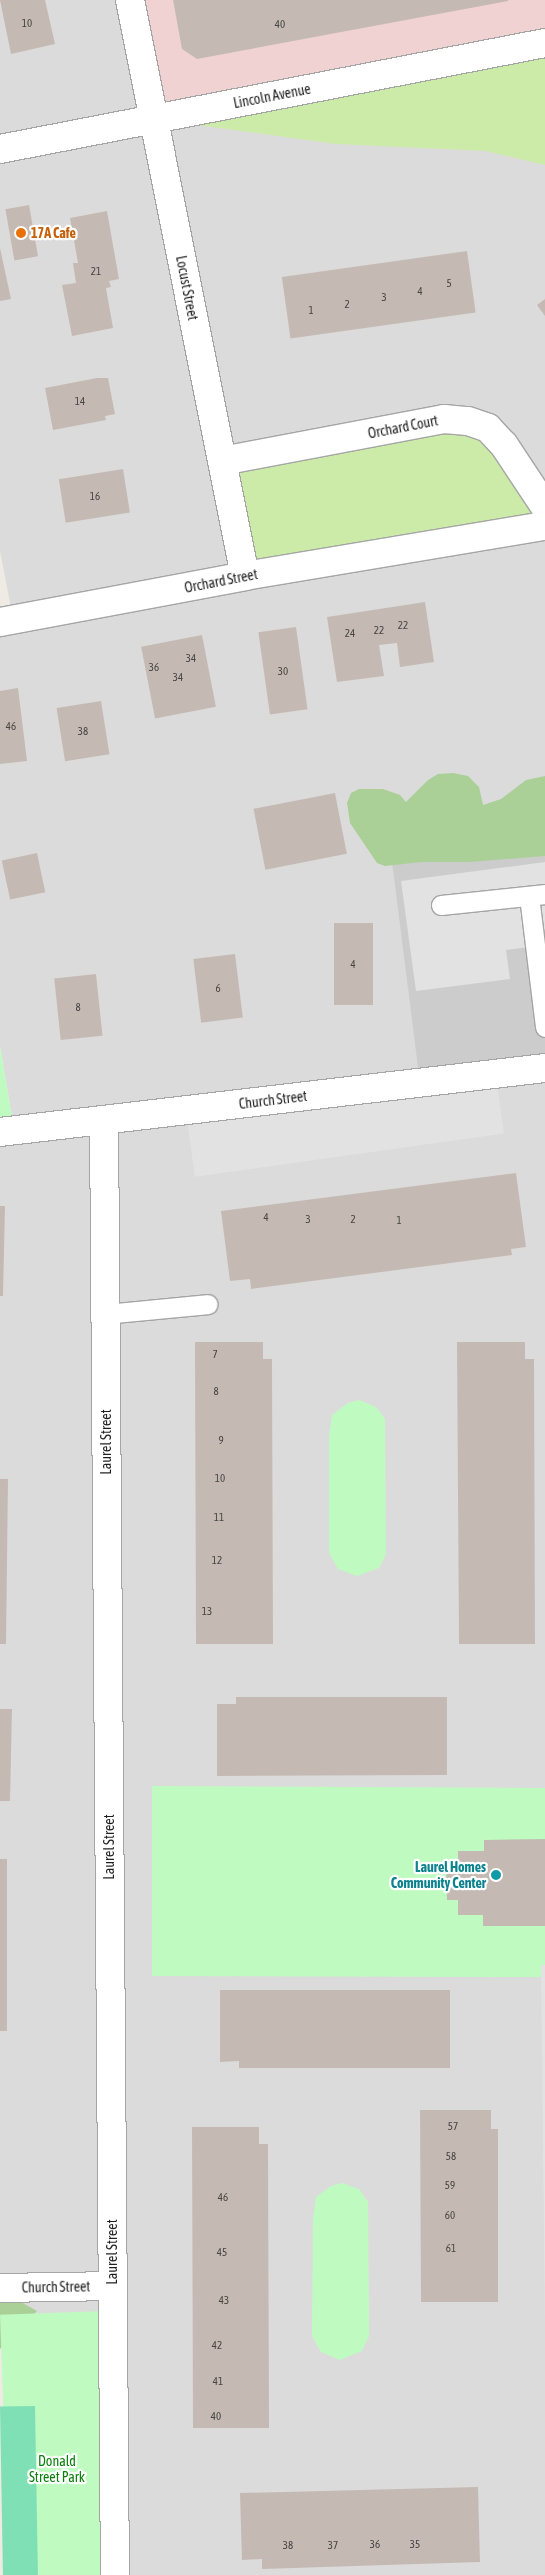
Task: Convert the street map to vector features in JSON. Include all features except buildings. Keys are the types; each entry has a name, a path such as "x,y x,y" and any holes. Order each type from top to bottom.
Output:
{"street":[{"name":"Locust Street","path":"130,0 245,576"},
{"name":"Lincoln Avenue","path":"0,148 545,43"},
{"name":"Orchard Court","path":"222,461 444,419 468,421 488,428 504,444 545,507"},
{"name":"Orchard Street","path":"0,622 245,576 545,526"},
{"name":"Church Street","path":"0,1132 545,1068"},
{"name":"Laurel Street","path":"104,1120 115,2575"},
{"name":"Church Street","path":"0,2288 112,2286"}],"lane":[{"path":"441,905 537,895 545,1028"},
{"path":"105,1314 208,1304"}],"shaded area":[{"path":"0,0 130,0 545,43 545,2575 115,2575 0,2312 0,1131 14,1129 0,1046 0,621 13,618 0,551"},
{"path":"130,0 545,0 545,43 153,119"},
{"path":"545,838 545,1069 420,1083 391,854"},
{"path":"545,862 545,945 506,950 510,979 416,991 401,881"},
{"path":"496,1077 504,1133 195,1177 187,1120"},
{"path":"541,1965 545,1965 545,2316 541,1977"}],"green space":[{"path":"545,43 545,165 486,151 336,144 153,119"},
{"path":"444,419 488,428 545,526 245,576 222,461"},
{"path":"453,773 468,776 479,787 483,805 501,799 526,780 545,776 545,856 469,862 422,862 385,866 377,863 350,823 347,803 351,793 359,789 383,789 400,795 406,802 428,780 438,774"},
{"path":"0,1046 14,1129 0,1131"},
{"path":"359,1400 376,1407 385,1419 386,1554 379,1568 357,1576 338,1569 329,1553 329,1436 332,1415 348,1403"},
{"path":"152,1786 545,1788 545,1965 541,1966 541,1977 152,1976"},
{"path":"342,2183 359,2189 368,2202 369,2336 362,2351 340,2360 321,2352 312,2336 313,2219 316,2197 331,2186"},
{"path":"19,2301 37,2311 0,2349 0,2302"},
{"name":"Donald Street Park","path":"106,2311 115,2575 9,2575 0,2315"},
{"path":"35,2406 38,2575 3,2575 0,2407"}],"place":[{"name":"17A Cafe","path":"21,233"},
{"name":"Laurel Homes Community Center","path":"496,1875"}]}
